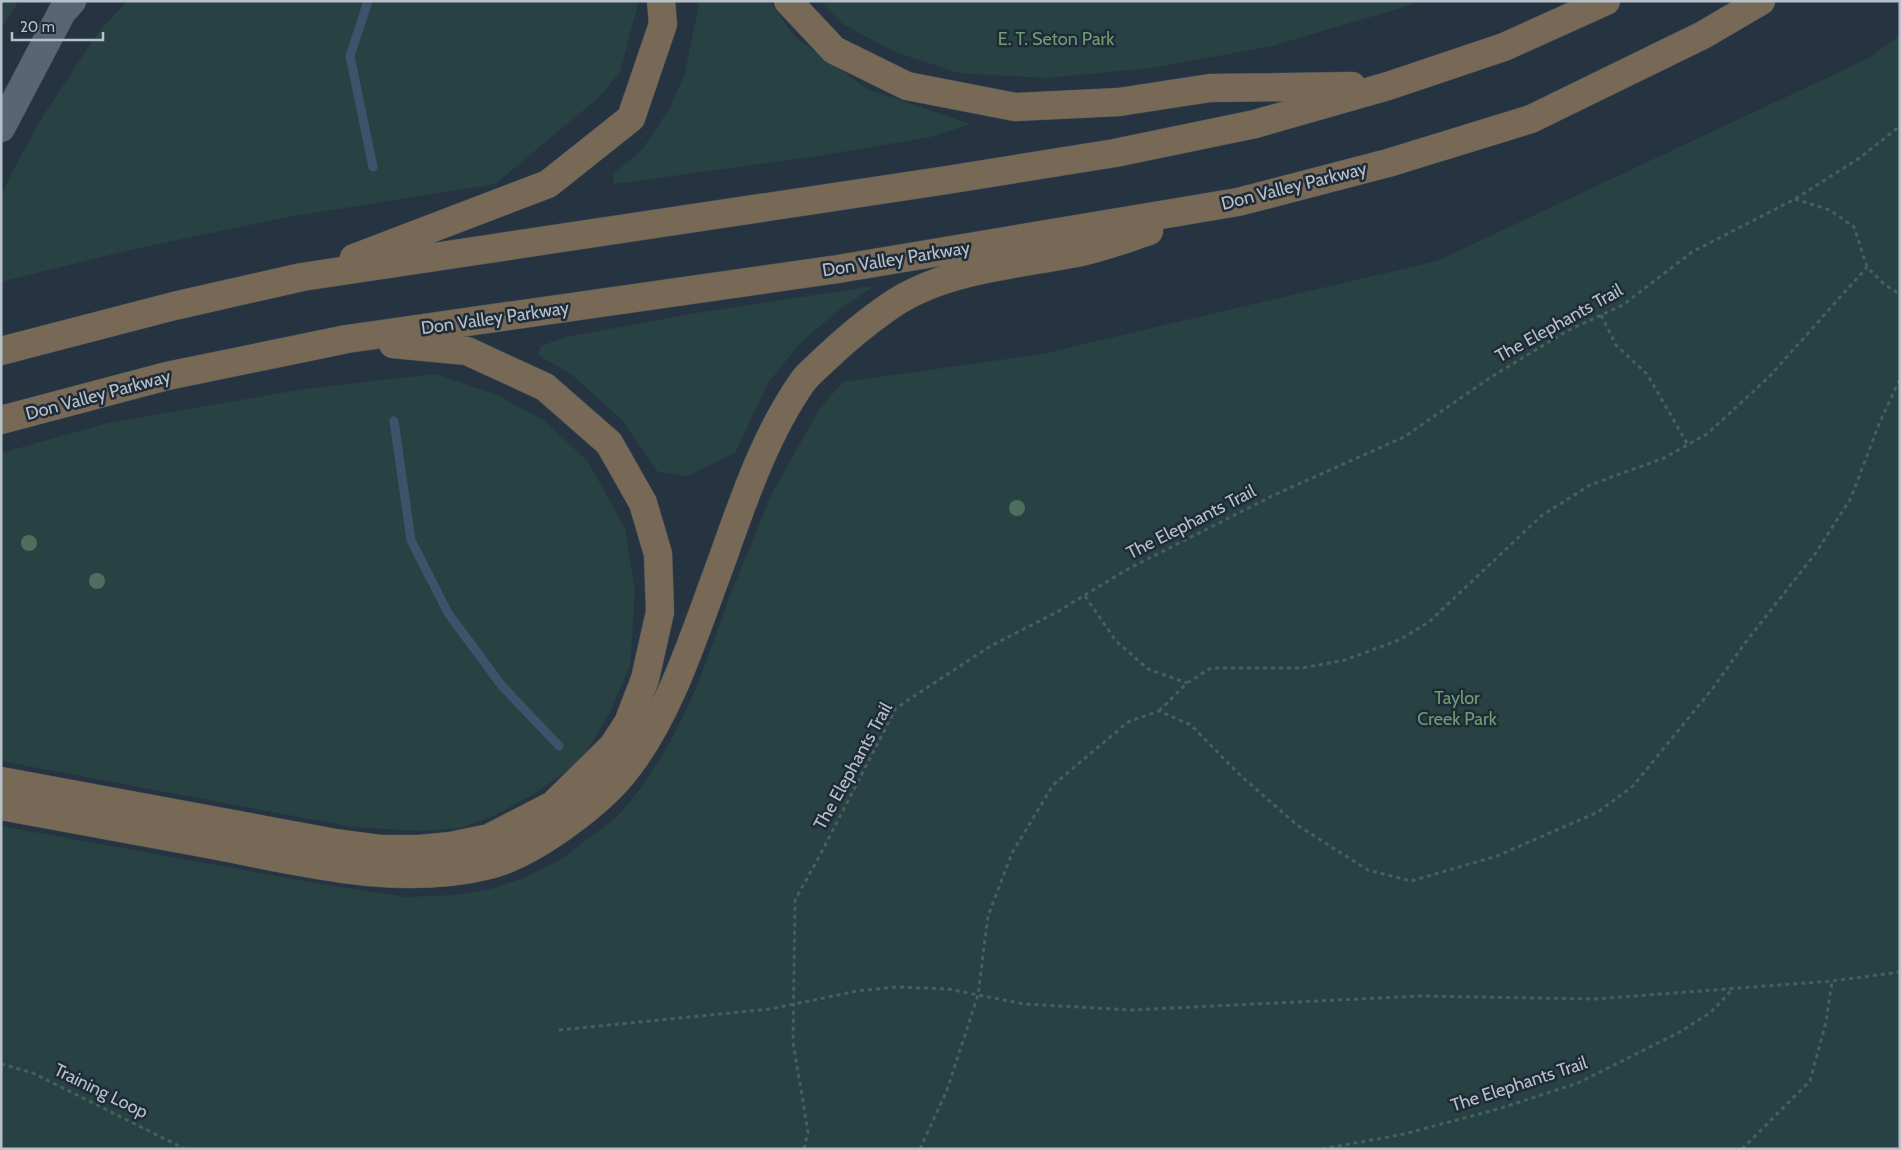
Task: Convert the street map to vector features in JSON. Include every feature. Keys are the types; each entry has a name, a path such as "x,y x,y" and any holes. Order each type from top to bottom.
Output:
{"highway":[{"path":"302,277 548,184 631,118 663,24 661,1"},
{"path":"788,1 834,50 907,86 1015,106 1119,102 1210,88 1388,86"},
{"path":"1,351 174,306 302,277 947,180 1115,153 1255,124 1388,86 1504,47 1606,1"},
{"name":"Don Valley Parkway","path":"1,420 167,376 347,340 838,269 1238,202 1388,163 1531,119 1703,35 1761,1"},
{"path":"1,806 316,864 388,874 434,874 488,866 528,849 566,824 603,795 629,766 652,730 680,670 772,430 805,378 846,338 891,305 939,281 1090,250 1238,202"},
{"path":"1,780 335,843 380,850 420,849 451,846 489,838 553,805 613,746 628,723 646,679 660,612 658,554 644,503 609,444 545,387 467,350 347,340"}],"main road":[{"path":"1,128 62,12 72,1"}],"path":[{"name":"The Elephants Trail","path":"804,1149 808,1132 793,1042 795,900 896,708 989,647 1057,612 1126,570 1274,495 1404,436 1499,372 1567,331 1623,305 1692,252 1795,199 1861,157 1900,126"},
{"path":"1795,199 1830,210 1854,227 1867,267 1884,285 1900,294"},
{"path":"920,1149 947,1090 978,995 988,916 1012,853 1053,785 1128,722 1158,711 1187,683 1211,668 1302,668 1345,660 1400,640 1429,622 1541,516 1590,485 1664,458 1707,434 1768,376 1867,267"},
{"path":"1601,315 1616,345 1647,374 1688,445"},
{"path":"1158,711 1191,725 1240,776 1297,825 1368,870 1411,881 1497,856 1598,812 1633,786 1713,688 1744,643 1814,554 1851,498 1879,424 1900,379"},
{"path":"1085,596 1116,641 1148,669 1187,683"},
{"path":"559,1030 770,1009 857,991 897,988 948,989 1024,1004 1131,1010 1421,996 1595,1000 1832,981 1900,972"},
{"path":"1742,1149 1810,1082 1826,1022 1832,981"},
{"name":"The Elephants Trail","path":"1322,1149 1400,1135 1498,1109 1578,1083 1678,1033 1710,1013 1733,990"},
{"name":"Training Loop","path":"1,1064 33,1073 186,1149"}],"green space":[{"path":"1,1 19,1 1,28"},
{"path":"127,1 637,1 637,7 620,72 598,98 495,184 288,217 134,249 1,282 1,197 13,170 43,116 97,34"},
{"path":"698,1 769,1 795,37 867,89 970,124 930,137 818,156 614,184 613,174 642,150 669,109 684,76"},
{"name":"E. T. Seton Park","path":"820,1 1424,1 1272,46 1152,68 1046,78 959,73 895,52 843,24"},
{"name":"Taylor Creek Park","path":"1900,35 1900,1149 1,1149 1,826 309,882 406,897 455,895 491,889 526,877 560,860 617,817 641,788 671,741 696,689 732,591 771,495 820,408 843,382 1042,354 1437,261 1869,58"},
{"path":"874,286 839,310 801,342 768,383 735,453 687,476 658,472 621,419 571,374 538,355 541,346 567,337 690,314"},
{"path":"435,374 497,395 545,421 588,462 625,528 635,591 630,665 610,712 587,751 568,770 534,794 493,816 461,828 421,831 352,827 1,761 1,453 108,423 304,389"}],"waterway":[{"path":"368,1 350,56 373,167"},
{"path":"394,421 411,540 448,613 502,686 559,746"}]}
